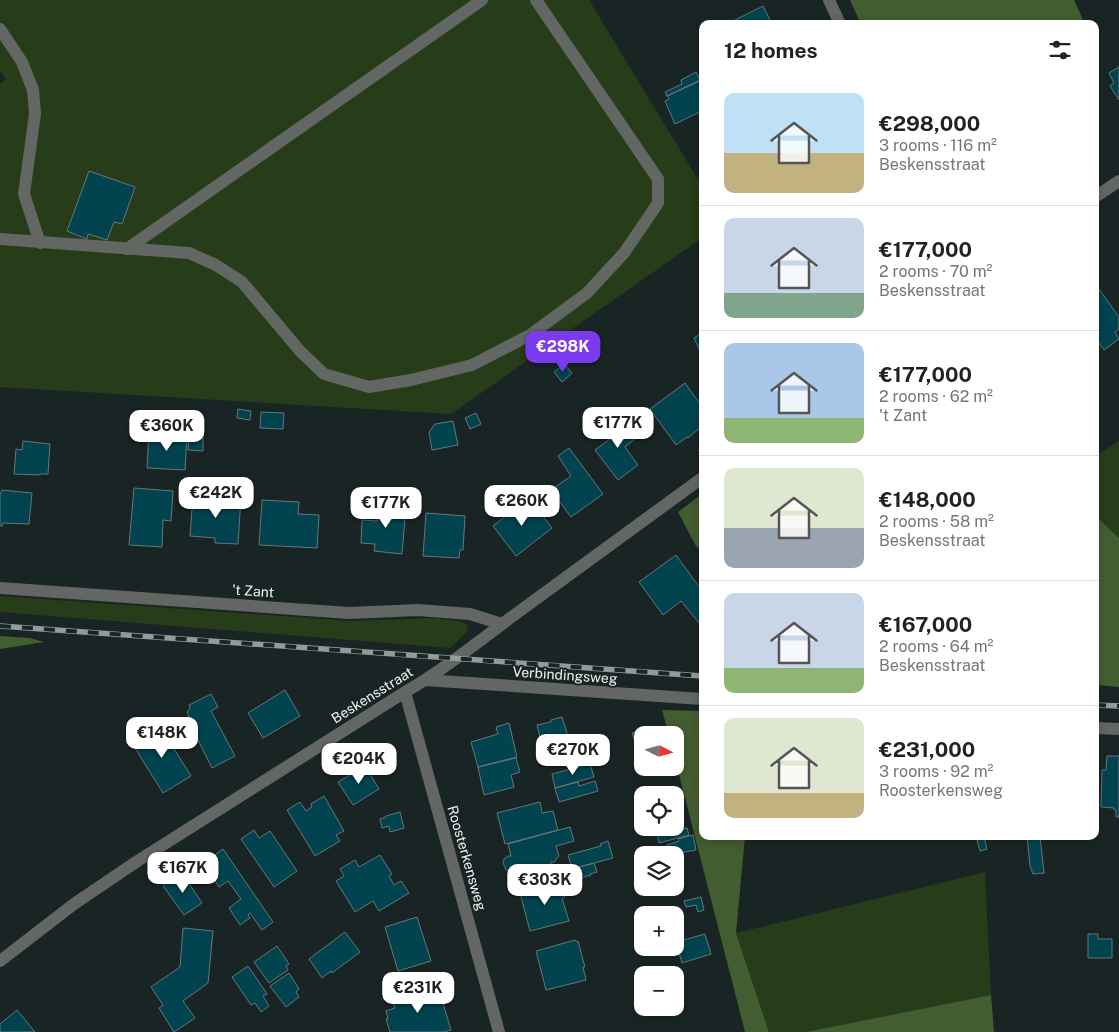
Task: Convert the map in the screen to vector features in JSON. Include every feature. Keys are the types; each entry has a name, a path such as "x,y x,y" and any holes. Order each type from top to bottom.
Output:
{"street":[{"path":"127,249 482,0"},
{"path":"0,239 189,253 216,265 242,282 300,351 324,374 369,387 411,380 472,365 530,335 586,293 624,253 658,203 658,179 536,0"},
{"path":"829,0 838,20"},
{"path":"0,29 22,62 33,90 35,114 24,194 40,242"},
{"path":"1099,194 1119,181"},
{"name":"Beskensstraat","path":"0,962 74,904 136,862 456,659 699,480"},
{"name":"'t Zant","path":"0,588 349,613 418,610 470,614 502,624"},
{"name":"Verbindingsweg","path":"424,680 699,699"},
{"name":"Roosterkensweg","path":"405,692 499,1032"},
{"path":"1099,728 1119,730"}],"green space":[{"path":"0,0 589,0 699,181 699,240 451,414 0,387 0,84 6,79 0,71"},
{"path":"850,0 1074,0 1083,20 859,20"},
{"path":"1119,441 1119,538 1099,519 1099,454"},
{"path":"699,496 699,546 697,548 678,512"},
{"path":"1099,519 1119,538 1119,687 1099,685"},
{"path":"0,596 351,621 435,618 460,621 466,624 468,628 466,633 450,648 0,612"},
{"path":"0,636 30,638 44,642 0,649"},
{"path":"662,710 699,711 699,840 745,840 736,933 769,1032 745,1032 684,794 684,786 682,786 679,776 684,776 684,726 666,726"},
{"path":"985,872 991,995 806,1032 769,1032 736,933"},
{"path":"991,995 994,1032 806,1032"}],"building":[{"path":"763,6 770,20 735,20"},
{"path":"1119,67 1119,100 1110,86 1114,83 1109,73"},
{"path":"696,72 699,81 667,96 665,92 682,84 681,80"},
{"path":"699,80 699,112 675,124 665,101 669,99 667,96"},
{"path":"89,171 135,187 122,224 114,222 107,240 88,234 87,239 67,231"},
{"path":"1099,289 1119,317 1119,329 1115,332 1119,339 1104,350 1099,343"},
{"path":"699,335 699,349 694,338"},
{"path":"564,364 572,373 562,382 554,372"},
{"path":"685,383 699,403 699,429 676,445 650,409"},
{"path":"238,409 251,411 250,420 237,418"},
{"path":"261,412 284,413 283,429 260,428"},
{"path":"476,413 481,424 470,429 465,418"},
{"path":"619,416 636,438 625,447 638,465 618,480 595,450 614,436 607,425"},
{"path":"453,421 458,445 432,450 429,432 435,424"},
{"path":"149,431 160,432 160,435 187,437 185,470 147,468"},
{"path":"189,437 203,437 203,451 188,450"},
{"path":"23,441 50,444 48,474 14,474 16,449 22,450"},
{"path":"569,448 603,494 571,517 551,490 571,476 558,456"},
{"path":"134,488 173,491 171,521 163,520 162,547 129,545"},
{"path":"2,490 32,493 29,524 3,523 0,526 0,495"},
{"path":"193,496 241,498 238,544 215,543 215,538 190,536"},
{"path":"529,498 552,528 516,556 493,526"},
{"path":"262,500 299,502 298,514 319,515 317,548 259,545"},
{"path":"378,504 406,506 402,554 374,551 375,544 361,543 362,520 377,521"},
{"path":"426,513 465,516 463,550 460,550 459,558 423,556"},
{"path":"676,555 699,587 699,623 681,601 663,615 639,582"},
{"path":"285,690 300,716 263,738 248,713"},
{"path":"211,694 218,707 211,711 235,756 212,768 189,722 191,721 187,712 190,708 189,705"},
{"path":"562,717 570,743 543,750 537,725"},
{"path":"155,720 191,776 163,793 135,748 149,739 143,728"},
{"path":"509,723 517,757 478,767 471,742 498,734 496,727"},
{"path":"1107,756 1119,756 1119,817 1116,817 1116,810 1114,808 1101,807 1102,770 1106,770"},
{"path":"516,758 520,772 511,775 514,787 484,795 478,767"},
{"path":"590,764 594,777 555,788 552,774"},
{"path":"365,766 379,789 353,805 338,782"},
{"path":"595,781 598,791 559,802 555,788 578,782 579,786"},
{"path":"324,796 344,831 336,835 340,841 315,856 287,810 300,802 306,811 312,807 311,804"},
{"path":"540,802 542,813 553,811 558,830 505,844 497,813"},
{"path":"400,812 404,828 390,832 389,826 382,828 380,819"},
{"path":"570,827 574,841 556,846 559,856 554,862 521,873 519,870 507,871 503,863 504,859 511,856 508,844"},
{"path":"684,828 687,828 689,835 659,843 658,836 684,836"},
{"path":"254,830 259,838 270,831 297,871 274,887 241,839"},
{"path":"693,835 696,850 684,852 684,846 667,846 679,841 678,839"},
{"path":"977,840 985,840 987,849 980,851"},
{"path":"1027,840 1040,840 1044,873 1033,874 1030,866"},
{"path":"608,841 613,858 572,869 568,855 601,846 600,844"},
{"path":"223,849 273,922 262,930 250,913 248,915 250,918 240,925 229,908 241,899 228,881 219,887 211,874 214,872 207,861"},
{"path":"380,855 392,874 389,876 394,885 401,881 409,893 379,911 373,901 355,912 336,881 344,876 340,869 355,860 359,867"},
{"path":"594,863 597,872 574,880 571,869"},
{"path":"182,873 202,903 184,915 163,886"},
{"path":"561,881 565,897 562,898 569,921 530,931 520,893"},
{"path":"701,897 704,910 698,912 696,905 686,907 684,901"},
{"path":"417,917 431,961 398,971 385,927"},
{"path":"183,928 213,931 208,983 183,1001 195,1018 174,1032 159,1008 163,1005 151,987 180,967"},
{"path":"345,932 360,952 332,973 331,971 322,978 309,959"},
{"path":"705,934 711,954 682,963 680,956 684,956 684,940"},
{"path":"1088,934 1098,934 1098,939 1112,939 1112,958 1088,958"},
{"path":"575,940 576,942 578,941 585,967 583,967 586,980 546,990 536,951"},
{"path":"277,946 289,964 286,966 288,970 269,983 254,962"},
{"path":"248,966 267,994 263,996 269,1006 261,1012 255,1003 251,1005 232,977"},
{"path":"289,973 299,989 296,992 299,997 286,1007 270,986"},
{"path":"433,989 437,1001 442,1000 451,1030 443,1032 390,1032 386,1011 395,1008 392,1001"},
{"path":"17,1010 35,1032 0,1032 0,1024"}],"railway":[{"path":"0,626 699,676"},
{"path":"1099,705 1119,706"}]}
